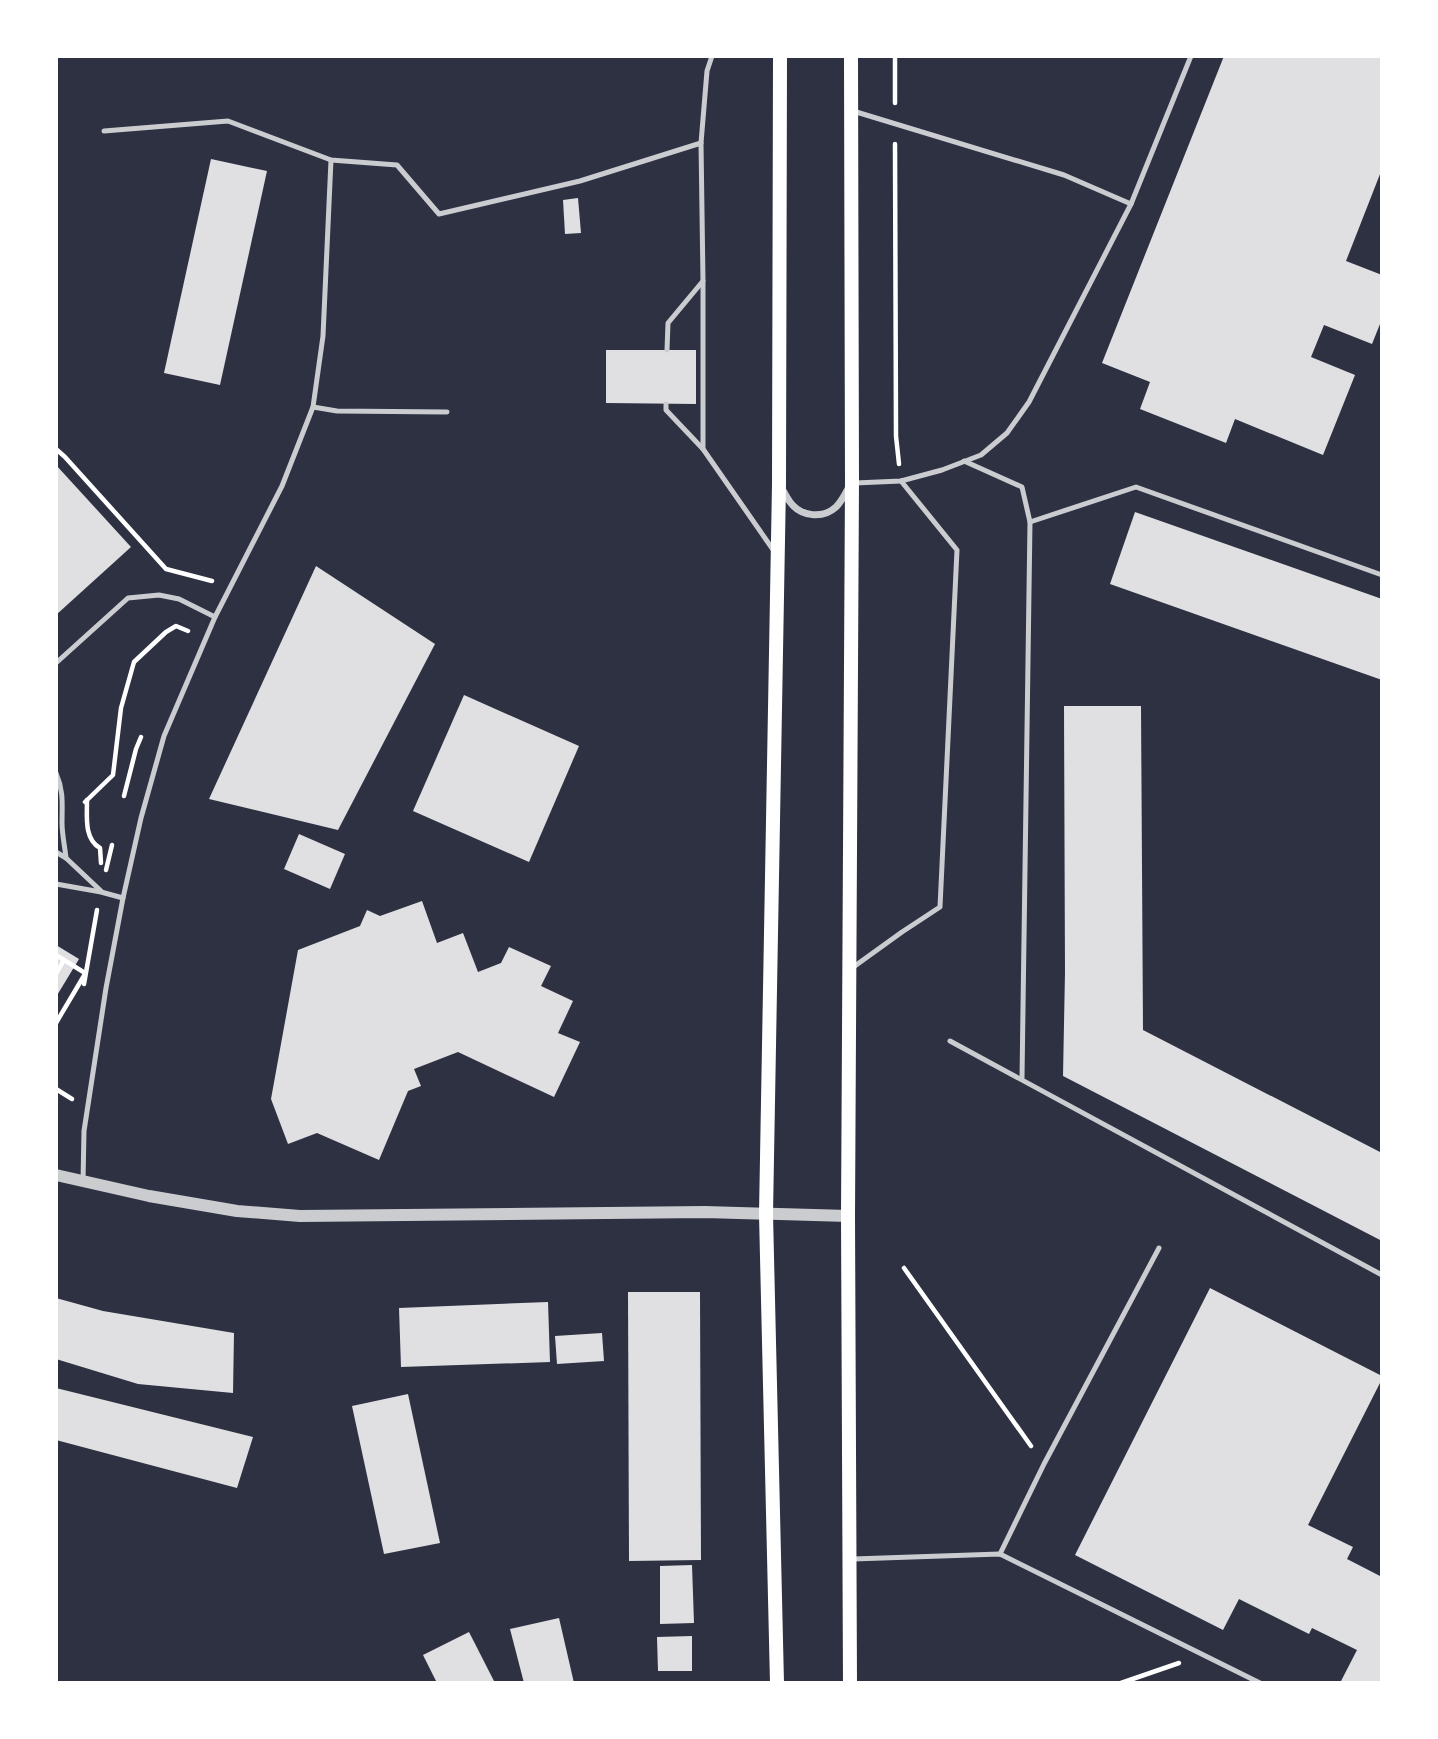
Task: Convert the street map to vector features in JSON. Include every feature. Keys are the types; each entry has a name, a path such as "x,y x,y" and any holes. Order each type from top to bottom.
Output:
{"main road":[{"path":"777,1683 766,1214 779,484 780,56"},
{"path":"850,1683 848,1216 852,483 851,56"}],"street":[{"path":"779,484 791,505 805,514 814,515 835,508 852,483"},
{"path":"56,1175 149,1196 237,1211 300,1216 705,1212 848,1216"}],"lane":[{"path":"703,449 701,143 707,71 712,56"},
{"path":"852,483 901,481 942,470 981,455 1007,433 1029,402 1131,204 1191,56"},
{"path":"851,110 1064,175 1131,204"},
{"path":"104,131 228,121 331,160 397,164 439,214 580,181 701,143"},
{"path":"83,1182 84,1131 122,898 164,736 215,617 282,486 313,407 323,336 331,160"},
{"path":"667,350 668,323 703,281"},
{"path":"666,404 666,410 703,449 778,557"},
{"path":"313,407 337,411 447,412"},
{"path":"964,461 1023,487 1030,522 1022,1078"},
{"path":"849,970 940,907 957,550 901,481"},
{"path":"1030,522 1136,487 1382,575"},
{"path":"56,663 128,598 159,595 179,598 215,617"},
{"path":"56,773 61,783 64,802 59,823 66,858"},
{"path":"56,852 66,858 101,892"},
{"path":"56,884 122,898"},
{"path":"950,1041 1382,1275"},
{"path":"1000,1554 1044,1464 1159,1248"},
{"path":"849,1559 1000,1554 1259,1683"}],"path":[{"path":"895,56 896,436 901,481"},
{"path":"56,449 166,569 230,586"},
{"path":"59,823 113,775 121,708 134,662 176,626 189,631"},
{"path":"86,800 88,834 94,845 100,848"},
{"path":"56,955 85,973 56,1023"},
{"path":"56,974 64,960"},
{"path":"56,1089 76,1101"},
{"path":"904,1268 1044,1464"},
{"path":"1121,1683 1203,1655"}],"building":[{"path":"1224,56 1382,56 1382,169 1346,261 1382,275 1382,319 1372,344 1324,325 1311,357 1355,375 1323,455 1235,419 1226,443 1140,409 1150,382 1102,363"},
{"path":"211,159 267,171 220,385 164,373"},
{"path":"578,198 581,233 565,234 563,200"},
{"path":"606,350 696,350 696,404 606,403"},
{"path":"56,465 131,547 56,615"},
{"path":"1135,512 1382,599 1382,680 1110,584"},
{"path":"316,566 435,644 338,830 209,799"},
{"path":"464,695 579,746 529,862 413,811"},
{"path":"1064,706 1141,706 1143,1030 1382,1153 1382,1241 1063,1076"},
{"path":"299,834 345,854 330,889 284,869"},
{"path":"422,901 437,943 463,933 478,972 501,963 509,947 551,966 541,986 573,1001 558,1033 580,1042 554,1097 458,1052 414,1069 421,1086 408,1091 379,1160 317,1133 288,1144 271,1099 298,950 360,926 367,910 380,916"},
{"path":"56,945 79,959 56,997"},
{"path":"1210,1288 1382,1376 1308,1525 1353,1547 1347,1559 1382,1577 1382,1683 1340,1683 1357,1650 1312,1628 1309,1634 1239,1599 1223,1630 1075,1555"},
{"path":"628,1292 700,1292 701,1560 629,1561"},
{"path":"56,1298 103,1311 234,1333 233,1393 138,1384 56,1359"},
{"path":"548,1302 550,1362 401,1367 399,1308"},
{"path":"602,1333 604,1361 557,1364 555,1336"},
{"path":"56,1388 253,1437 237,1488 56,1440"},
{"path":"408,1394 440,1543 384,1554 352,1406"},
{"path":"692,1565 694,1623 660,1624 660,1566"},
{"path":"559,1618 574,1683 524,1683 510,1629"},
{"path":"469,1632 495,1683 437,1683 423,1655"},
{"path":"692,1636 692,1671 658,1671 657,1637"}]}
